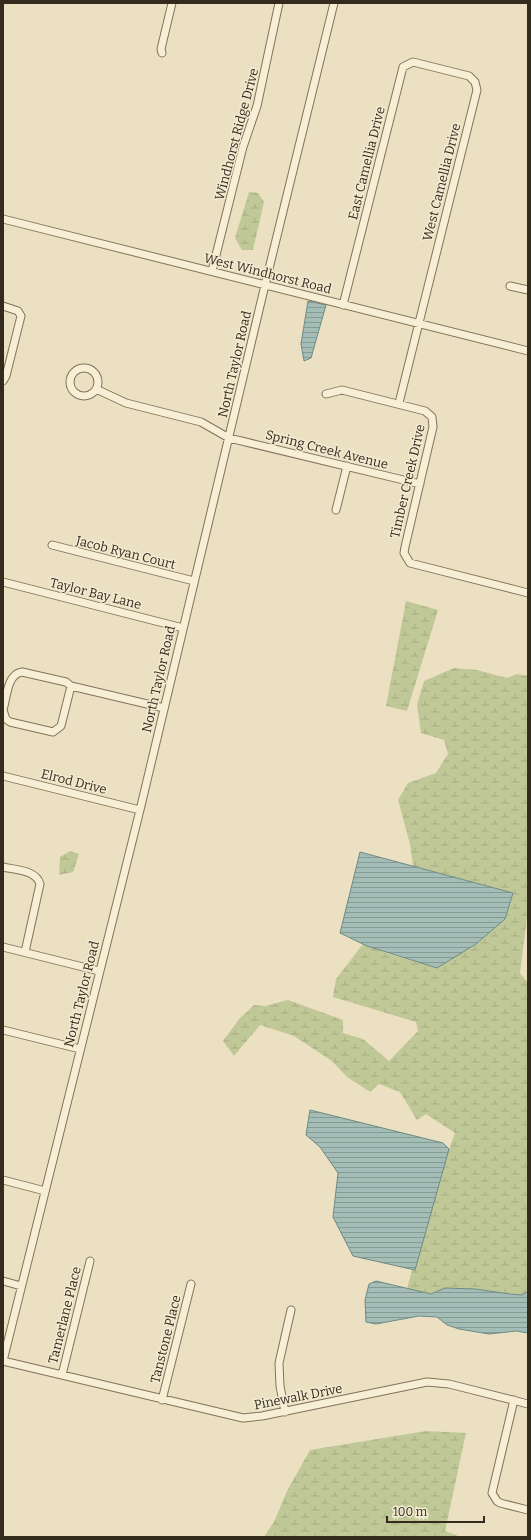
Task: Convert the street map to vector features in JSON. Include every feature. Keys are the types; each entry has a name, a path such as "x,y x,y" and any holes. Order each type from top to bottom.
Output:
{"street":[{"path":"162,53 161,49 172,3"},
{"name":"Windhorst Ridge Drive","path":"212,272 243,147 257,106 279,3"},
{"name":"North Taylor Road","path":"3,1361 140,810 228,438 334,3"},
{"name":"East Camellia Drive","path":"343,304 403,67 413,62 442,69"},
{"name":"West Camellia Drive","path":"399,403 477,90 475,82 468,76 442,69"},
{"name":"West Windhorst Road","path":"3,219 528,351"},
{"path":"510,286 528,290"},
{"path":"3,306 18,311 21,316 6,376 3,381"},
{"path":"77,369 90,369 94,372 98,380 96,389 89,395 79,395 72,390 70,385 71,376 77,369"},
{"name":"Spring Creek Avenue","path":"96,389 126,403 201,422 228,438 420,484"},
{"name":"Timber Creek Drive","path":"326,394 342,390 399,403 425,410 429,413 434,422 405,546 404,553 410,563 528,593"},
{"path":"336,510 347,466"},
{"name":"Jacob Ryan Court","path":"52,545 194,581"},
{"name":"Taylor Bay Lane","path":"3,582 183,628"},
{"path":"71,686 61,726 53,732 10,722 4,715 3,710 11,678 17,672 66,682 71,686 164,708"},
{"name":"Elrod Drive","path":"3,776 140,810"},
{"path":"3,867 32,874 36,877 40,884 25,952"},
{"path":"3,947 99,971"},
{"path":"3,1030 80,1049"},
{"path":"3,1180 45,1191"},
{"name":"Tamerlane Place","path":"62,1375 90,1261"},
{"path":"3,1281 21,1286"},
{"name":"Tanstone Place","path":"162,1400 191,1284"},
{"path":"285,1412 280,1386 279,1363 291,1310"},
{"name":"Pinewalk Drive","path":"3,1361 162,1400 243,1418 285,1412 427,1382 449,1384 528,1404"},
{"path":"514,1400 492,1493 500,1503 528,1510"}],"green space":[{"path":"249,192 258,193 264,202 253,250 242,250 235,238"},
{"path":"406,601 438,610 407,711 386,706"},
{"path":"454,668 477,670 507,678 517,674 528,676 528,909 520,973 528,983 528,1291 522,1295 475,1289 445,1288 431,1294 407,1289 412,1270 415,1270 449,1149 455,1133 426,1114 417,1120 400,1092 379,1084 370,1092 347,1077 332,1061 294,1036 260,1025 234,1056 223,1041 240,1018 254,1005 265,1006 288,1000 343,1020 343,1033 363,1039 389,1061 418,1031 416,1022 333,997 336,979 363,944 389,954 437,968 476,944 505,919 513,893 413,866 410,844 398,800 408,783 436,773 448,754 444,740 421,733 417,705 424,681"},
{"path":"70,851 79,854 73,872 59,875 60,857"},
{"path":"426,1431 466,1433 445,1531 461,1537 264,1537 274,1522 287,1491 310,1450"}],"water":[{"path":"308,301 326,305 311,358 304,361 301,344"},
{"path":"360,852 513,893 505,919 476,944 437,968 367,946 340,933"},
{"path":"310,1110 443,1143 449,1149 415,1270 353,1256 333,1217 338,1173 320,1147 306,1135"},
{"path":"376,1281 431,1294 445,1288 475,1289 522,1295 528,1291 528,1333 516,1331 489,1334 459,1329 447,1325 437,1317 419,1316 376,1324 366,1322 365,1300 369,1284"}]}
